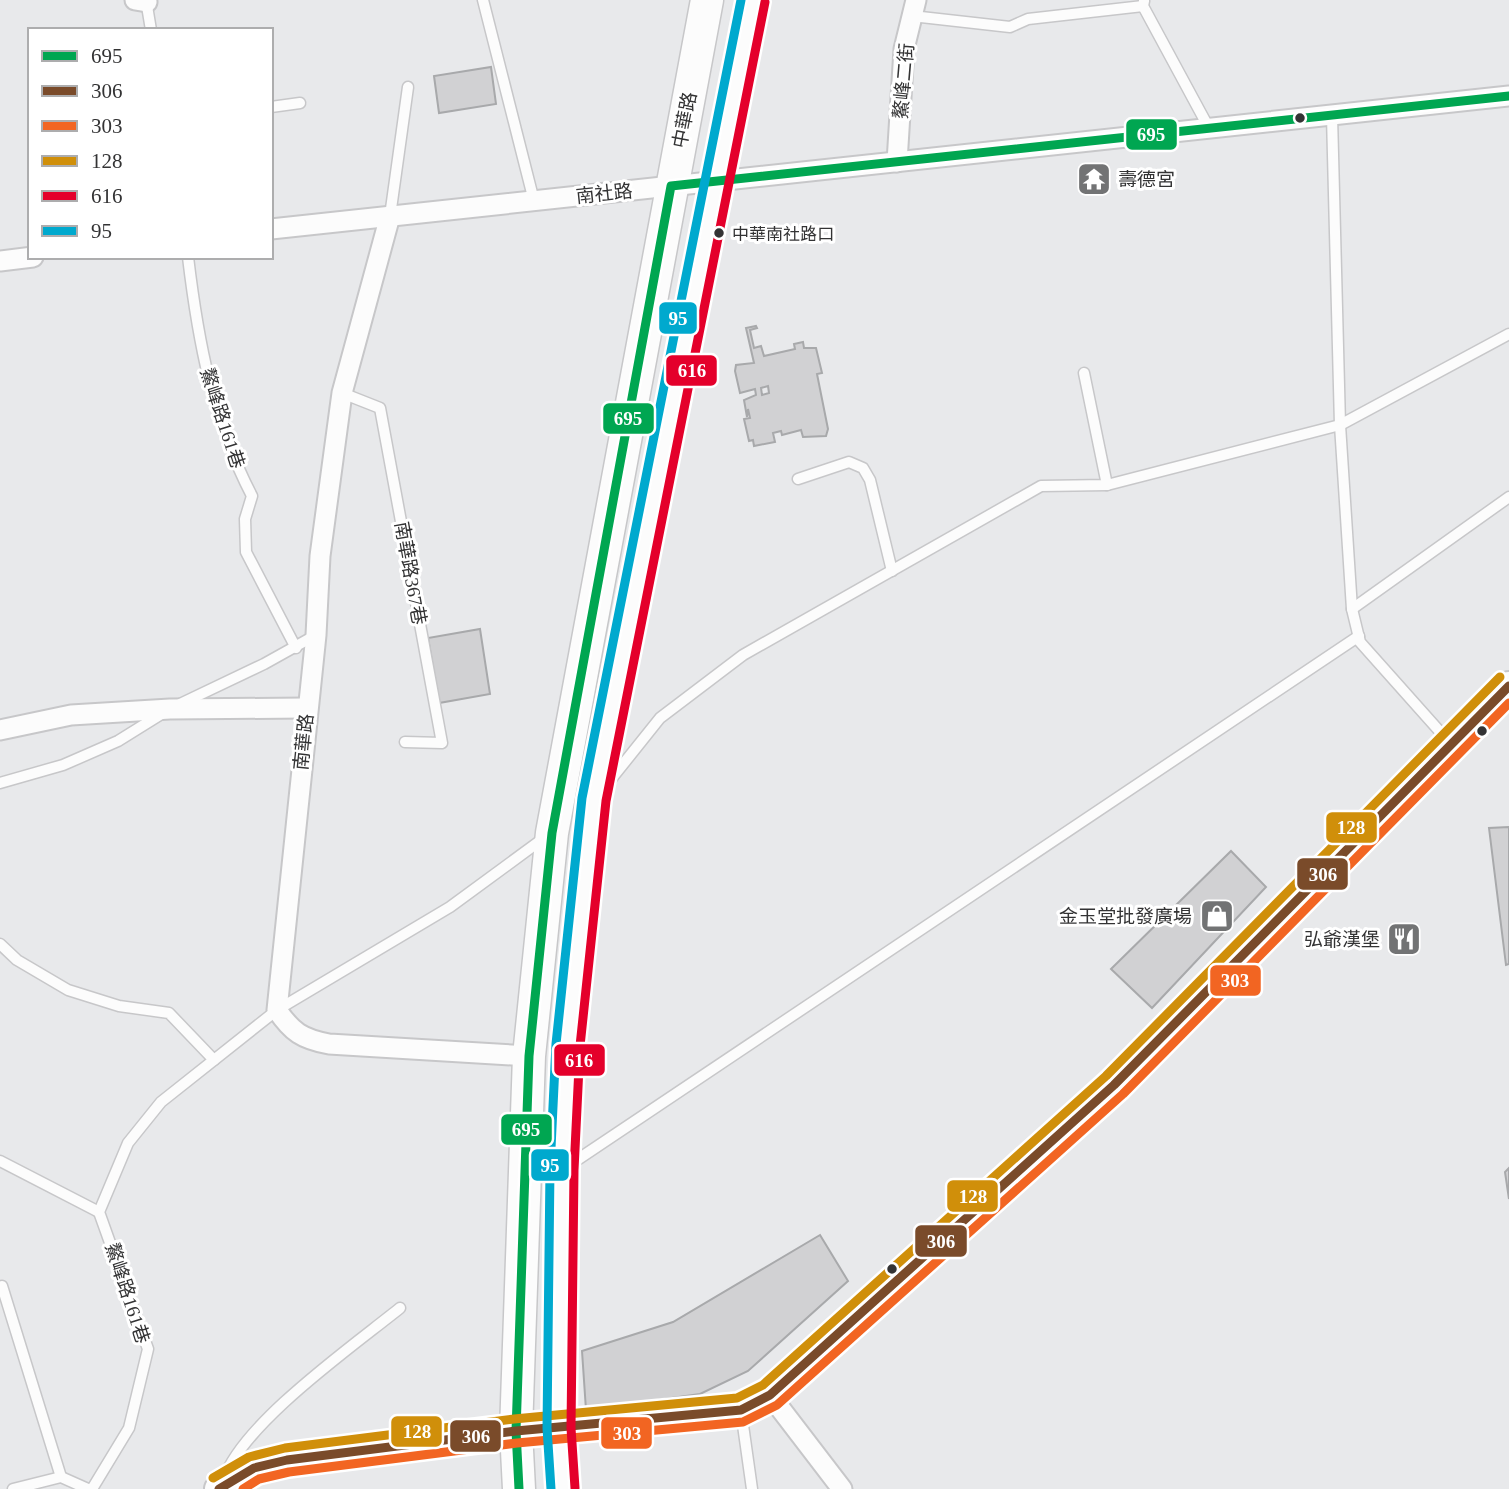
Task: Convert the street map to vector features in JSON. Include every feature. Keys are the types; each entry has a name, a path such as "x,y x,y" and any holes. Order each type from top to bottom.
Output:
{"main road":[{"name":"中華路","path":"519,1489 516,1431 529,1056 552,833 707,0"},
{"path":"563,1489 559,1428 562,1170 568,1045 594,799 753,0"}],"street":[{"name":"鰲峰二街","path":"897,162 904,49 914,8"},
{"name":"南社路","path":"273,229 716,179 1211,131 1509,96"},
{"name":"南華路","path":"277,1010 306,708 316,635 320,555 342,393 390,216"},
{"path":"0,261 28,258"},
{"path":"221,1488 254,1468 287,1460 516,1431 741,1410 770,1395 1114,1085 1509,686"},
{"path":"0,730 71,715 170,709 306,708"},
{"path":"277,1010 292,1032 308,1040 329,1044 529,1056"},
{"path":"770,1395 842,1489"}],"lane":[{"path":"483,0 534,201"},
{"path":"143,1 151,28"},
{"path":"914,8 1010,27 1028,19 1144,3 1211,131"},
{"path":"390,216 408,87"},
{"path":"273,107 300,103"},
{"path":"1332,116 1340,425 1352,609 1359,636 1380,667 1451,743"},
{"name":"鰲峰路161巷","path":"188,259 197,326 209,385 230,454 252,496 245,519 246,552 296,648"},
{"path":"0,1161 99,1212 128,1143 161,1102 277,1010 450,907 552,833 594,799 660,718 743,655 1041,486 1107,485 1340,425 1509,334"},
{"path":"1084,373 1107,485"},
{"name":"南華路367巷","path":"342,393 380,408 442,743 405,742"},
{"path":"797,478 849,461 863,468 870,480 892,570"},
{"path":"1352,609 1509,497"},
{"path":"0,783 63,765 118,741 170,709 296,648 316,635"},
{"path":"562,1170 1359,636"},
{"path":"0,944 17,960 68,990 119,1006 169,1013 214,1060"},
{"name":"鰲峰路161巷","path":"61,1476 90,1489 129,1428 148,1349 99,1212"},
{"path":"2,1286 61,1476 13,1489"},
{"path":"221,1488 229,1463 281,1404 400,1308"},
{"path":"741,1410 752,1489"}],"building":[{"path":"491,67 496,104 439,113 434,76"},
{"path":"756,326 757,328 750,330 754,348 761,346 764,356 795,349 794,344 803,342 804,348 816,348 822,373 817,374 828,429 826,436 803,437 801,430 782,435 781,431 773,433 775,442 754,446 753,440 749,441 744,419 750,418 748,409 747,417 744,400 756,395 755,389 740,393 735,371 736,365 754,363 746,328","holes":["768,386 769,393 762,395 761,388"]},
{"path":"480,629 490,694 439,703 428,638"},
{"path":"1509,827 1509,964 1506,965 1489,828"},
{"path":"1231,851 1266,887 1152,1008 1111,969"},
{"path":"1509,1168 1509,1199 1505,1172"},
{"path":"820,1235 848,1281 748,1371 700,1394 586,1410 582,1351 673,1322"}],"transit line":[{"name":"95","path":"551,1489 547,1428 550,1169 556,1044 582,798 741,0"},
{"name":"616","path":"575,1488 571,1428 574,1170 580,1046 606,801 765,2"},
{"name":"695","path":"519,1489 516,1431 529,1056 552,833 671,186 1509,96"},
{"name":"128","path":"213,1478 249,1457 285,1448 514,1419 737,1398 763,1385 1106,1076 1500,677"},
{"name":"306","path":"219,1489 254,1468 287,1460 516,1431 741,1410 770,1395 1114,1085 1509,686"},
{"name":"303","path":"243,1489 259,1479 289,1472 517,1443 743,1422 777,1405 1123,1094 1509,703"}],"place":[{"name":"壽德宮","path":"1094,179"},
{"name":"中華南社路口","path":"719,233"},
{"name":"金玉堂批發廣場","path":"1217,916"},
{"name":"弘爺漢堡","path":"1404,939"}]}
